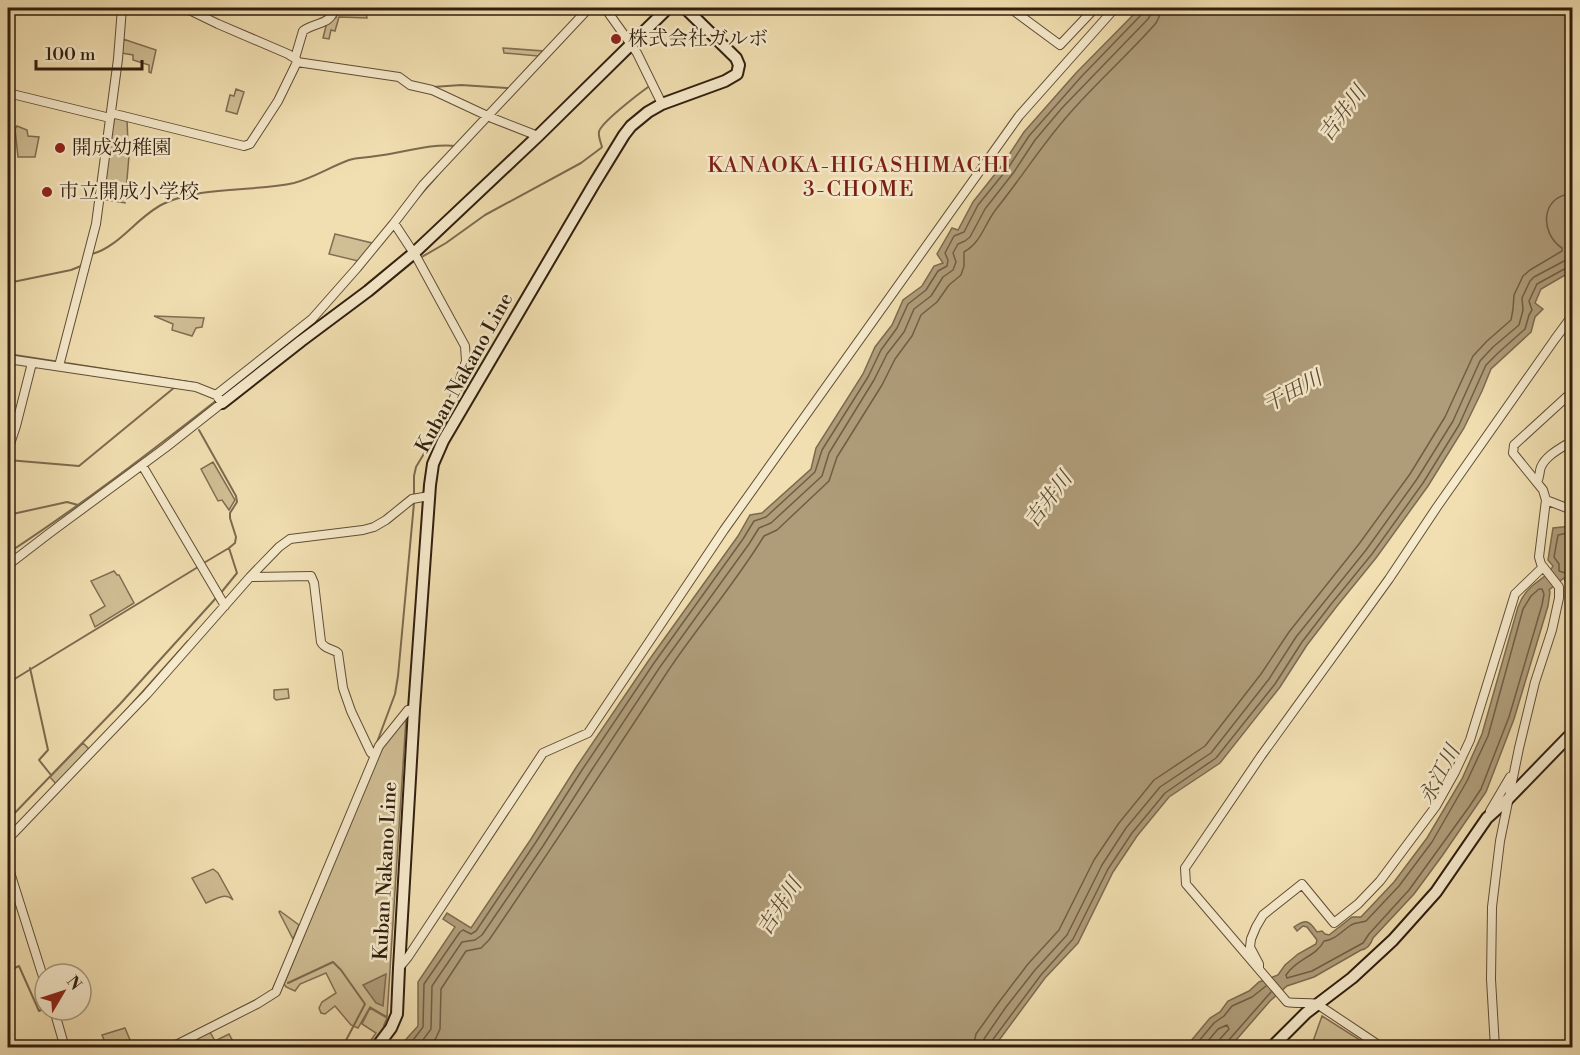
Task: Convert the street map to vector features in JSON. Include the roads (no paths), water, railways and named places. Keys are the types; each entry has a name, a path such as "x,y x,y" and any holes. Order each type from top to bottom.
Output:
{"main road":[{"path":"219,397 414,254 668,8"},
{"name":"Kuban Nakano Line","path":"376,1047 391,1029 397,1014 414,709 433,464 443,441 594,184 631,126 662,104 725,81 737,74 739,62 685,8"},
{"path":"1271,1047 1306,1013 1352,978 1393,940 1436,892 1487,818 1572,734"}],"street":[{"path":"59,363 96,224 111,116 122,8"},
{"path":"185,8 288,54 296,60 399,77 410,85 432,90 489,117 538,136"},
{"path":"8,93 247,146 278,101 296,60 304,29 328,20 334,8"},
{"path":"8,565 142,465 312,319 396,224 423,185 589,8"},
{"path":"605,8 632,44 662,104"},
{"path":"1010,8 1060,45 1095,8"},
{"path":"399,968 543,753 588,733 724,530 1019,116 1115,8"},
{"path":"396,224 465,346 466,361 453,401"},
{"path":"1383,1047 1317,1004 1287,1002 1186,884 1185,868 1261,756 1389,579 1572,316"},
{"path":"8,358 32,363 59,363 179,383 196,387 219,397"},
{"path":"8,450 32,363"},
{"path":"1495,1047 1491,979 1492,907 1500,841 1535,682 1558,605 1559,587 1544,569 1539,557 1546,500 1543,490 1513,453 1514,445 1572,392"},
{"path":"1537,482 1542,466 1550,456 1572,441"},
{"path":"142,465 223,604"},
{"path":"8,839 147,694 223,604 279,547 290,539 374,527 413,498 429,496"},
{"path":"1546,500 1572,510"},
{"path":"1259,970 1259,964 1250,947 1251,939 1263,915 1302,884 1335,923 1358,904 1380,881 1436,806 1470,740 1515,594 1544,569"},
{"path":"250,577 311,576 314,583 321,642 327,649 338,653 343,688 351,711 374,754"},
{"path":"170,1047 257,1004 276,992 374,754 408,710 414,709"},
{"path":"1487,818 1514,771"},
{"path":"8,866 38,962"},
{"path":"58,1022 65,1047"}],"water":[{"path":"1140,8 1572,8 1572,199 1569,224 1572,231 1572,271 1541,289 1535,303 1543,309 1535,317 1531,332 1491,369 1464,428 1428,486 1376,558 1307,645 1280,687 1220,763 1169,797 1137,836 1113,872 1078,943 1045,978 994,1047 399,1047 418,1026 418,982 455,927 443,919 447,913 471,928 577,766 649,660 738,536 750,515 762,513 811,469 816,448 863,374 875,347 892,325 903,300 922,286 934,266 943,263 937,254 952,228 958,230 973,202 1003,164 1024,132 1076,73"},
{"path":"1572,526 1572,589 1567,587 1564,578 1549,590 1548,606 1514,719 1486,792 1414,894 1367,947 1314,977 1287,986 1270,1001 1230,1047 1185,1048 1210,1018 1220,1012 1228,1001 1249,991 1259,982 1278,975 1285,965 1298,954 1316,944 1317,940 1307,927 1303,926 1297,931 1294,927 1307,922 1317,932 1322,931 1329,935 1352,917 1361,917 1394,882 1427,838 1462,779 1482,734 1520,601 1553,566 1548,560 1553,528"},
{"path":"386,974 383,1006 376,1003 363,985"}],"waterway":[{"path":"621,24 630,37"},
{"path":"433,87 461,85 507,88"},
{"path":"420,258 446,243 485,215 581,163 602,147 599,132 606,122 651,85"},
{"path":"92,254 111,245 154,209 178,198 194,194 294,183 356,158 426,147 457,146"},
{"path":"415,201 437,176"},
{"path":"8,283 71,270 81,266 85,255"},
{"path":"8,354 195,383"},
{"path":"221,396 247,375"},
{"path":"376,745 395,694 398,676 414,503 414,476 416,467 441,425 456,381"},
{"path":"8,460 79,466 175,387"},
{"path":"8,553 88,498 217,400"},
{"path":"199,430 236,496 237,502 230,513 236,537 235,543 202,564"},
{"path":"8,515 67,502 78,505"},
{"path":"220,594 237,573 229,548"},
{"path":"8,683 198,567"},
{"path":"8,820 120,704 216,598"},
{"path":"122,715 188,641"},
{"path":"30,668 48,750 39,760 51,775"},
{"path":"8,877 31,951"},
{"path":"288,983 333,962 341,970 365,1004 342,1048"},
{"path":"8,971 19,966 33,998"},
{"path":"272,991 277,980"},
{"path":"162,1048 262,997"}],"place":[{"name":"株式会社ガルボ","path":"616,39"},
{"name":"開成幼稚園","path":"60,148"},
{"name":"市立開成小学校","path":"47,192"}],"district":[{"name":"KANAOKA-HIGASHIMACHI 3-CHOME","path":"859,178"}],"water label":[{"name":"吉井川","path":"1343,114"},
{"name":"干田川","path":"1293,392"},
{"name":"吉井川","path":"1049,500"},
{"name":"永江川","path":"1440,775"},
{"name":"吉井川","path":"780,907"}]}
